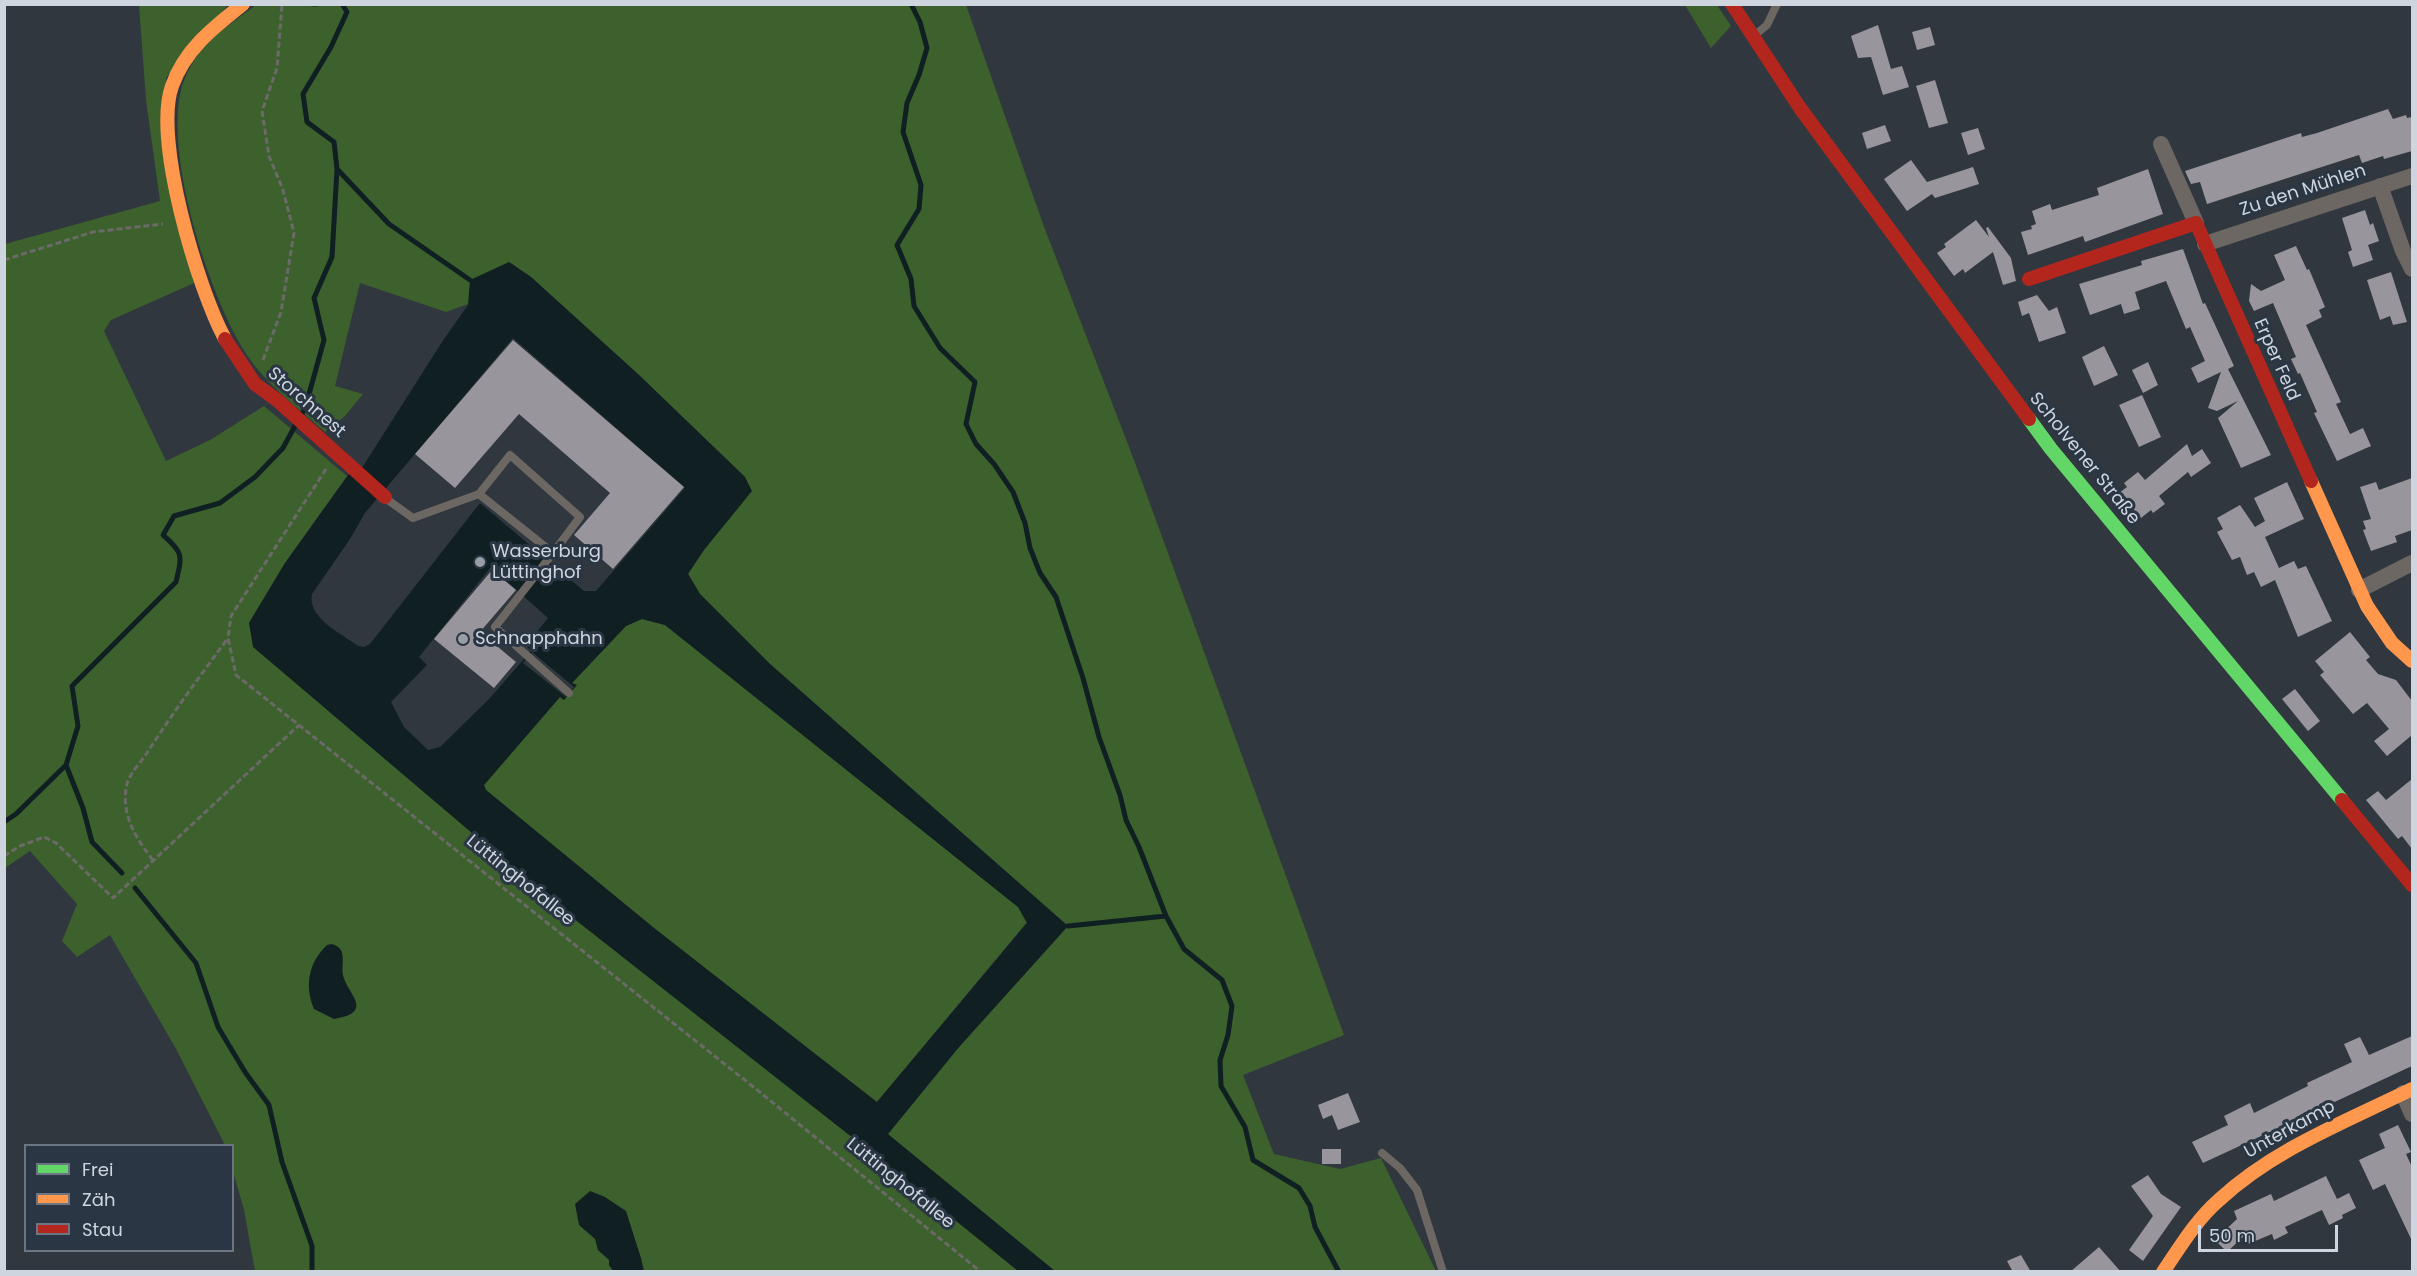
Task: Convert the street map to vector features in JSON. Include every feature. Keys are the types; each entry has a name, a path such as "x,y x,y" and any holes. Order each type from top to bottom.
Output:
{"street":[{"name":"Storchnest","path":"243,4 203,34 184,57 171,87 166,123 182,222 208,299 225,336 253,383 274,397 385,497"},
{"name":"Scholvener Straße","path":"1732,4 1752,37 1834,155 2051,449 2412,885"},
{"path":"2029,279 2196,223 2161,144"},
{"name":"Zu den Mühlen","path":"2205,244 2412,176"},
{"path":"2380,186 2403,251 2412,269"},
{"name":"Erper Feld","path":"2196,223 2359,590 2382,631 2400,653 2412,661"},
{"path":"2359,590 2412,563"},
{"name":"Unterkamp","path":"2163,1272 2190,1231 2217,1201 2274,1157 2408,1091 2412,1114"}],"lane":[{"path":"1752,37 1767,25 1777,4"},
{"path":"385,497 413,518 479,494 510,455 580,517 495,627 569,693"},
{"path":"479,494 552,555"},
{"path":"1382,1153 1400,1168 1416,1190 1443,1272"}],"path":[{"path":"253,383 281,312 294,232 283,190 269,156 262,111 277,68 282,4"},
{"path":"4,260 93,232 182,222"},
{"name":"Lüttinghofallee","path":"335,452 327,468 231,616 228,638 236,675 751,1084 981,1272"},
{"path":"153,860 138,841 129,820 126,801 127,782 228,638"},
{"path":"4,856 20,846 44,837 56,843 114,898 299,725"}],"green space":[{"path":"139,5 228,5 166,78 194,283 111,320 104,331 166,461 210,440 264,406 347,476 285,563 249,623 888,1134 959,1047 1068,926 770,664 700,594 688,574 745,477 639,375 531,277 509,262 468,304 446,312 360,283 335,386 363,394 345,416 325,432 283,396 247,355 218,297 204,260 183,179 178,140 178,106 185,78 198,55 215,36 256,5 966,5 1043,224 1134,460 1344,1035 1243,1075 1274,1154 1340,1169 1381,1158 1436,1271 255,1271 244,1210 234,1175 234,1144 224,1144 175,1047 110,935 77,957 62,941 77,904 30,851 5,868 5,244 160,201 146,100"},
{"path":"1685,5 1717,5 1731,26 1711,48"},
{"path":"642,619 665,625 1018,907 1027,922 876,1103 654,928 486,790 484,785 560,697 564,700 576,685 572,683 626,626"}],"shaded area":[{"path":"509,262 531,277 639,375 745,477 752,491 704,550 688,574 700,594 770,664 1068,926 959,1047 888,1134 1055,1271 1018,1271 559,907 253,647 249,623 285,563 354,467 360,471 468,305 470,280","holes":["513,338 685,488 596,591 584,591 480,503 370,644 364,647 358,646 320,618 312,603 312,594 365,513","491,567 548,618 526,645 531,651 489,699 440,747 428,750 404,727 391,702 427,665 419,657","642,619 665,625 1018,907 1027,923 877,1102 654,928 486,790 484,785 560,697 564,700 577,685 572,683 626,626"]},
{"path":"331,944 340,948 342,952 343,975 356,1002 354,1012 334,1019 314,1009 309,991 312,966 327,945"},
{"path":"590,1191 605,1197 626,1211 644,1271 613,1271 609,1260 598,1250 595,1239 579,1225 575,1204"}],"pier":[{"path":"532,652 574,687 566,697 523,663"}],"building":[{"path":"1878,25 1891,69 1902,66 1909,87 1883,95 1871,57 1858,58 1851,36"},
{"path":"1930,27 1935,45 1917,50 1912,32"},
{"path":"1935,80 1948,123 1929,128 1916,86"},
{"path":"2388,109 2393,119 2406,115 2407,118 2412,117 2412,151 2384,159 2383,156 2362,163 2359,155 2207,204 2200,182 2191,184 2185,171 2301,133 2302,137 2317,133"},
{"path":"1885,125 1891,141 1867,149 1862,133"},
{"path":"1978,128 1985,149 1968,155 1961,133"},
{"path":"1911,160 1927,182 1973,167 1979,184 1935,198 1932,194 1907,211 1884,179"},
{"path":"2148,169 2163,214 2085,242 2083,236 2028,255 2021,232 2032,229 2031,226 2036,224 2032,211 2050,204 2052,210 2099,195 2097,188"},
{"path":"2365,210 2370,225 2373,223 2379,241 2368,245 2373,260 2353,267 2348,252 2352,250 2342,218"},
{"path":"1976,220 1989,237 1986,228 1988,227 2011,258 2016,281 2003,285 1993,252 1965,273 1963,269 1954,276 1937,253 1946,247 1944,244"},
{"path":"2296,246 2307,270 2309,269 2325,307 2319,310 2322,317 2306,325 2341,402 2336,404 2350,434 2363,428 2371,446 2337,461 2314,413 2317,412 2300,373 2298,374 2291,359 2296,357 2273,303 2254,311 2249,301 2251,284 2261,291 2285,280 2274,255"},
{"path":"2183,249 2203,304 2205,303 2234,366 2228,369 2271,455 2241,468 2218,418 2238,401 2217,411 2208,408 2221,372 2198,383 2191,368 2205,361 2190,327 2186,329 2166,281 2135,292 2140,309 2124,314 2121,304 2090,315 2079,284 2142,265 2141,261"},
{"path":"2391,272 2407,322 2393,325 2390,316 2380,320 2367,280"},
{"path":"2037,295 2049,311 2057,307 2066,333 2039,342 2029,313 2022,316 2018,302"},
{"path":"513,340 684,487 613,569 574,535 610,493 519,414 455,488 415,454"},
{"path":"2104,346 2118,375 2094,386 2082,357"},
{"path":"2148,362 2158,385 2143,393 2132,370"},
{"path":"2142,395 2161,437 2139,447 2119,405"},
{"path":"2187,444 2192,456 2202,449 2211,463 2191,477 2188,472 2159,496 2165,504 2153,513 2151,510 2141,518 2119,493 2127,487 2124,483 2138,472 2145,480"},
{"path":"2412,478 2412,530 2395,536 2397,542 2371,551 2363,530 2366,529 2363,521 2371,519 2360,487 2376,482 2379,490"},
{"path":"2287,482 2304,519 2265,537 2279,568 2294,561 2298,569 2306,566 2332,621 2298,637 2275,580 2261,587 2254,572 2247,575 2240,557 2232,560 2217,532 2223,529 2217,518 2240,505 2255,527 2265,521 2254,498"},
{"path":"492,570 516,590 480,632 516,662 494,688 434,639"},
{"path":"2350,632 2370,657 2366,660 2378,674 2396,680 2412,701 2412,735 2387,756 2374,741 2389,729 2367,703 2353,714 2320,675 2324,672 2315,661"},
{"path":"2295,689 2320,721 2308,731 2282,699"},
{"path":"2412,779 2412,849 2402,836 2398,839 2366,800 2378,791 2386,800"},
{"path":"2412,1036 2412,1066 2203,1163 2192,1142 2228,1125 2224,1116 2250,1103 2254,1113 2308,1086 2307,1083 2352,1062 2344,1044 2360,1037 2369,1055"},
{"path":"1348,1093 1360,1122 1338,1130 1332,1115 1323,1119 1318,1105"},
{"path":"2398,1125 2411,1152 2406,1154 2412,1167 2412,1241 2385,1184 2373,1190 2359,1160 2385,1148 2379,1134"},
{"path":"1322,1149 1341,1149 1341,1164 1322,1164"},
{"path":"2148,1175 2161,1194 2181,1207 2143,1261 2129,1250 2153,1216 2131,1186"},
{"path":"2326,1176 2337,1199 2349,1193 2356,1208 2342,1215 2343,1218 2329,1225 2322,1210 2285,1227 2288,1233 2274,1240 2272,1234 2248,1244 2245,1235 2227,1252 2215,1240 2237,1219 2234,1211 2271,1194 2274,1201"},
{"path":"2099,1247 2121,1272 2070,1272"},
{"path":"2021,1255 2031,1272 2013,1272 2007,1261"}],"waterway":[{"path":"302,414 324,340 314,298 332,257 337,169 334,142 307,122 303,94 331,47 347,12 342,4"},
{"path":"911,4 920,22 927,48 907,103 903,132 921,185 919,209 897,245 911,279 914,306 940,348 975,382 966,424 976,444 994,464 1013,492 1040,573 1056,597 1126,820 1166,916 1184,949 1222,980 1232,1006 1228,1035 1220,1060 1221,1086 1245,1127 1253,1160 1299,1188 1310,1206 1315,1227 1339,1272"},
{"path":"337,169 389,224 470,280"},
{"path":"4,822 16,814 66,765 78,726 72,686 176,582 180,556 175,546 163,535 174,516 220,503 255,477 283,448 296,424"},
{"path":"66,765 83,808 92,842 122,873"},
{"path":"135,888 196,963 218,1027 245,1072 269,1105 282,1162 312,1246 312,1272"},
{"path":"1068,926 1166,916"}],"traffic: fast":[{"path":"2029,419 2051,449 2342,800"}],"traffic: slow":[{"path":"225,339 203,286 181,214 168,141 168,110 172,86 184,61 211,30 243,4"},
{"path":"2311,481 2367,606 2392,643 2412,661"},
{"path":"2163,1272 2203,1216 2240,1182 2311,1138 2412,1089"}],"traffic: jam":[{"path":"1732,4 1800,108 2029,419"},
{"path":"2029,279 2196,223 2311,481"},
{"path":"225,339 255,384 277,400 385,497"},
{"path":"2342,800 2412,885"}],"place":[{"name":"Wasserburg Lüttinghof","path":"480,562"},
{"name":"Schnapphahn","path":"463,639"}]}
